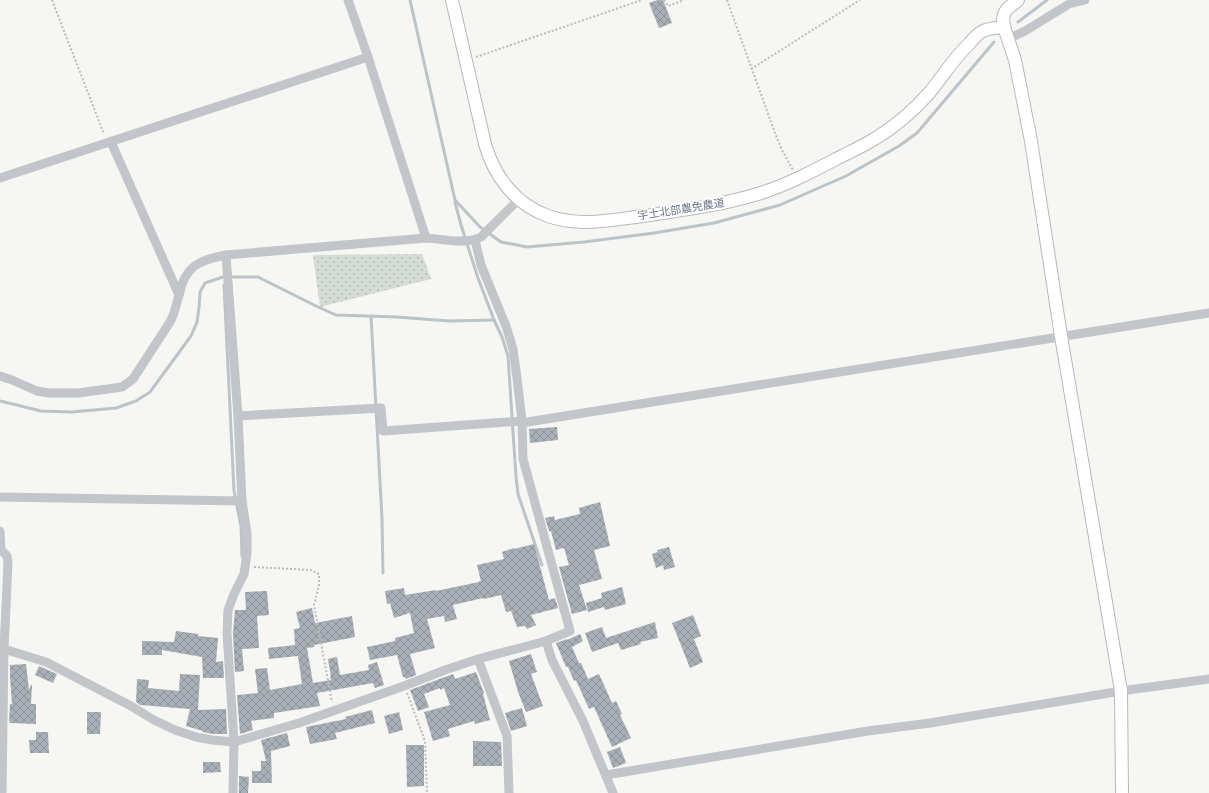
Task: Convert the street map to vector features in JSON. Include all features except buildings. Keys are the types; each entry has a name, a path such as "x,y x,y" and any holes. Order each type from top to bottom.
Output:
{"street":[{"path":"348,0 368,57 426,238"},
{"name":"宇土北部農免農道","path":"452,0 485,144 493,167 509,190 528,206 548,216 559,219 591,222 704,207 761,193 798,178 876,138 902,119 930,92 954,61 978,34 989,29 1004,27"},
{"path":"1018,0 1007,9 1004,14 1004,27 1015,60 1031,141 1061,336 1121,692 1122,793"},
{"path":"1008,39 1069,4 1086,0"},
{"path":"0,178 368,57"},
{"path":"109,142 178,295"},
{"path":"0,376 37,391 49,393 78,393 122,387 133,379 163,334 175,313 178,295 186,276 191,269 208,259 226,255 426,238 475,240 481,237 519,198"},
{"path":"2,649 46,662 175,730 196,737 234,742 299,723 445,670 478,659 546,641 570,631 523,459 522,422 513,349 506,326 481,265 475,240"},
{"path":"226,255 238,416 242,501 247,533 247,553 244,574 228,610 227,633 234,742 233,793"},
{"path":"238,416 381,408 383,430 522,422 1209,313"},
{"path":"0,497 242,501"},
{"path":"0,531 1,550 7,556 8,563 2,649 2,793"},
{"path":"546,641 552,660 583,721 613,793"},
{"path":"478,659 507,736 509,793"},
{"path":"606,775 868,731 930,724 1209,679"}],"path":[{"path":"52,0 109,142"},
{"path":"465,61 642,0"},
{"path":"664,0 668,6 684,0"},
{"path":"727,0 751,69 782,150 798,178"},
{"path":"751,69 860,0"},
{"path":"245,566 311,570 319,574 314,605 333,711"},
{"path":"404,686 425,741 426,793"}],"shaded area":[{"path":"422,254 431,279 320,307 313,255"}],"waterway":[{"path":"410,0 455,200 480,227 501,242 527,247 584,242 654,233 714,223 780,205 846,176 899,146 917,133 994,42"},
{"path":"1018,22 1047,0"},
{"path":"455,202 478,278 502,337 508,356 518,494 542,565"},
{"path":"0,401 41,411 72,412 116,408 136,401 150,392 191,336 197,322 200,292 205,283 223,277 258,277 336,315 397,317 449,321 494,320"},
{"path":"224,285 234,491 241,526 242,556"},
{"path":"371,316 382,519 383,573"}]}
